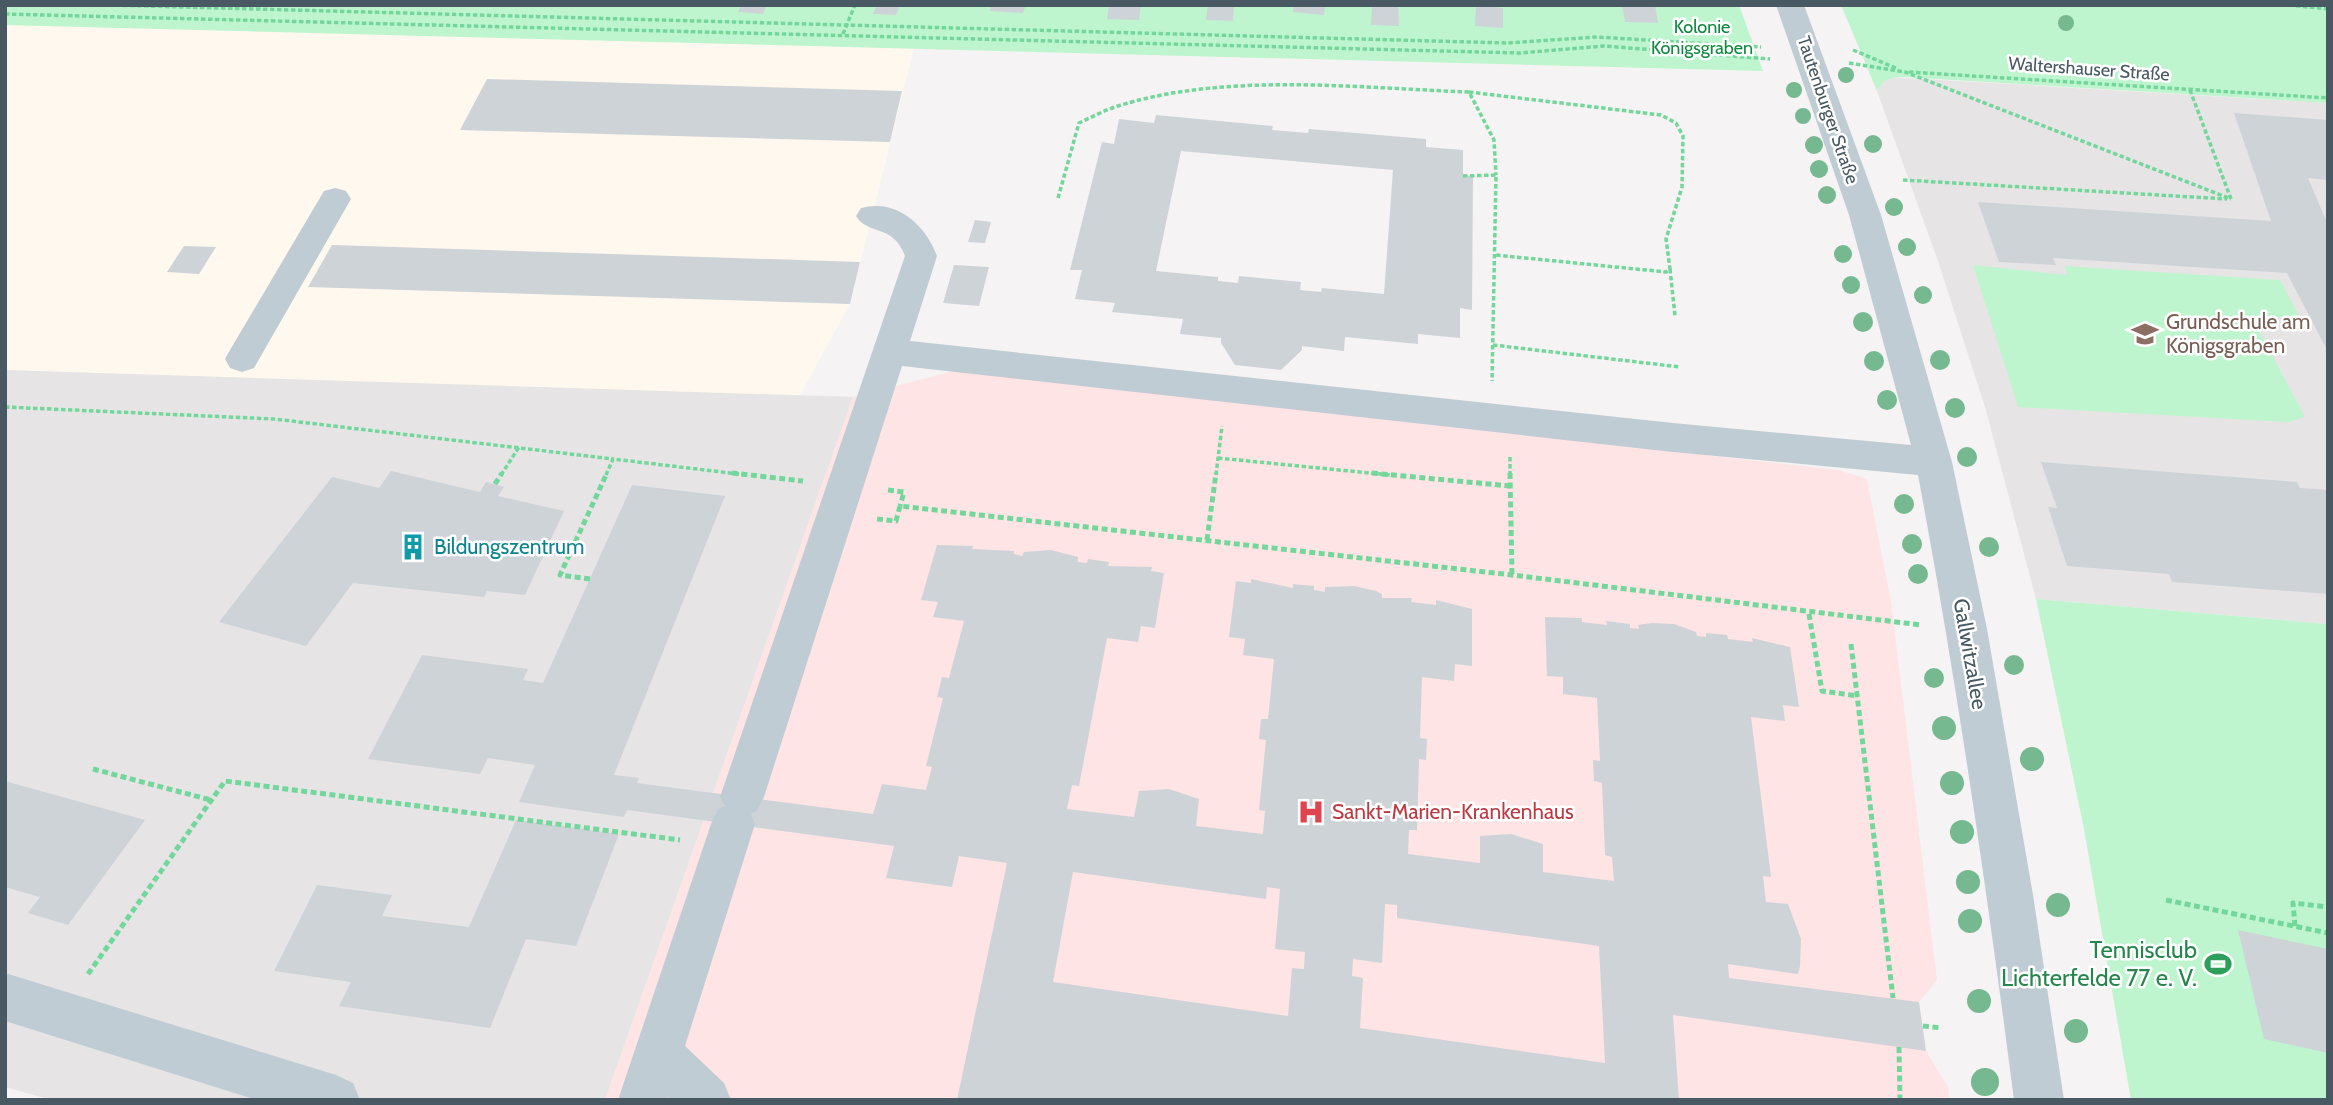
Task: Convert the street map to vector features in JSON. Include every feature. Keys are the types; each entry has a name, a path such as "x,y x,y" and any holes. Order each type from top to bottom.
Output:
{"street":[{"name":"Tautenburger Straße","path":"1790,5 1865,215"},
{"path":"242,359 335,199"},
{"name":"Gallwitzallee","path":"1865,215 1934,462 1967,629 2010,895 2039,1100"},
{"path":"643,1100 921,256 917,243 896,221 872,216"},
{"path":"889,352 1934,462"},
{"path":"5,997 336,1100"},
{"path":"657,1054 707,1100"}],"path":[{"path":"109,5 1507,43 1597,37 1761,47"},
{"path":"843,34 855,5"},
{"path":"2290,5 2328,9"},
{"path":"5,14 1520,53 1604,46 1763,59"},
{"name":"Waltershauser Straße","path":"1853,50 1905,72 2328,98"},
{"path":"1858,63 1905,72 2231,199"},
{"path":"1058,198 1079,123 1140,98 1224,89 1310,87 1469,92 1661,115 1676,123 1683,136 1682,187 1666,239 1675,316"},
{"path":"2190,90 2231,199"},
{"path":"1469,92 1494,140 1496,175 1493,345 1510,486 1512,575"},
{"path":"1463,176 1496,175"},
{"path":"1903,180 2231,199"},
{"path":"1495,256 1666,272 1670,269"},
{"path":"1493,345 1680,367"},
{"path":"1207,540 1227,389"},
{"path":"5,407 274,419 613,459 842,500 896,522 904,492 842,500"},
{"path":"495,484 519,447"},
{"path":"1218,458 1510,486"},
{"path":"590,579 560,575 613,459"},
{"path":"900,506 1512,575 1809,614 1967,629"},
{"path":"1809,614 1822,691 1858,696"},
{"path":"1851,644 1893,998"},
{"path":"93,769 211,800"},
{"path":"59,1014 225,781 733,822"},
{"path":"2166,900 2328,933"},
{"path":"2295,926 2293,903 2328,907"},
{"path":"1923,1026 1942,1028"},
{"path":"1899,1047 1900,1100"}],"shaded area":[{"path":"5,25 914,48 850,304 799,397 5,370"},
{"name":"Grundschule am Königsgraben","path":"1890,77 2328,103 2328,624 2036,599 1985,407 1938,261 1877,91"},
{"path":"5,370 853,397 605,1100 52,1100 5,1087"},
{"name":"Sankt-Marien-Krankenhaus","path":"954,371 1838,470 1867,479 1891,602 1937,980 1919,1002 1926,1051 1948,1087 1949,1100 605,1100 853,397"}],"green space":[{"name":"Kolonie Königsgraben","path":"5,5 1739,5 1763,71 5,25"},
{"path":"1841,5 2328,5 2328,103 1905,77 1888,79 1877,91"},
{"path":"1973,265 2067,275 2065,266 2280,280 2300,318 2251,316 2305,417 2288,422 2018,407"},
{"name":"Tennisclub Lichterfelde 77 e. V.","path":"2036,599 2328,624 2328,1100 2131,1100 2084,829"}],"building":[{"path":"741,5 767,5 763,14 738,12"},
{"path":"877,5 900,5 896,15 873,14"},
{"path":"991,5 1026,5 1023,13 990,11"},
{"path":"1109,5 1141,5 1139,20 1107,19"},
{"path":"1208,5 1234,5 1233,21 1206,20"},
{"path":"1294,5 1325,5 1324,15 1293,12"},
{"path":"1372,5 1398,5 1399,26 1371,25"},
{"path":"1476,5 1503,8 1503,28 1475,26"},
{"path":"1622,5 1655,5 1658,23 1625,22"},
{"path":"487,79 902,91 890,142 460,130"},
{"path":"2234,113 2328,120 2328,180 2308,178 2328,225 2328,352 2287,273 2053,258 2056,265 1999,262 1978,202 2271,221"},
{"path":"1156,115 1273,126 1272,130 1308,133 1309,129 1426,139 1426,147 1463,150 1463,176 1473,176 1472,310 1460,308 1460,338 1418,334 1418,344 1345,337 1344,351 1302,346 1302,350 1281,370 1235,365 1221,343 1221,338 1180,334 1183,319 1112,312 1115,303 1075,299 1082,270 1070,270 1102,142 1114,144 1119,119 1154,123","holes":["1181,151 1393,170 1384,294 1322,288 1321,292 1300,290 1301,282 1239,276 1238,283 1218,281 1218,277 1156,271"]},
{"path":"975,220 991,222 985,243 968,242"},
{"path":"332,245 860,262 850,304 308,287"},
{"path":"184,246 216,247 199,274 167,272"},
{"path":"954,265 989,267 979,306 943,303"},
{"path":"2041,462 2297,482 2300,488 2328,490 2328,594 2172,582 2169,574 2067,566 2048,507 2057,508"},
{"name":"Bildungszentrum","path":"391,471 480,492 486,482 504,487 498,496 564,511 525,595 487,591 484,597 353,583 306,646 219,622 332,477 379,488"},
{"path":"632,485 725,496 614,775 639,778 637,783 873,814 882,784 926,790 932,767 926,766 943,698 937,697 942,677 949,678 964,621 933,617 938,602 921,600 937,545 1014,551 1014,554 1022,556 1024,552 1051,550 1078,557 1078,562 1087,563 1088,559 1109,562 1108,566 1152,567 1151,571 1164,573 1155,628 1141,626 1138,642 1107,638 1079,786 1072,785 1067,809 1134,817 1139,791 1169,789 1199,799 1196,826 1263,834 1265,811 1259,810 1266,740 1259,739 1261,719 1268,719 1274,659 1243,655 1245,639 1229,637 1236,581 1251,583 1251,579 1293,588 1293,584 1314,586 1314,590 1325,592 1325,587 1354,586 1376,591 1382,594 1382,598 1412,598 1411,602 1436,605 1436,600 1472,609 1472,666 1455,664 1454,681 1422,677 1420,738 1427,739 1426,760 1419,759 1417,830 1409,830 1408,854 1480,863 1480,836 1511,834 1543,844 1543,872 1614,881 1612,857 1605,855 1602,783 1594,781 1593,760 1600,761 1597,698 1563,694 1563,677 1547,676 1545,617 1582,618 1582,622 1607,625 1606,621 1630,624 1630,628 1639,629 1638,625 1674,624 1696,632 1697,636 1706,637 1706,633 1727,635 1728,639 1753,642 1752,638 1790,647 1799,707 1783,705 1785,721 1751,717 1771,877 1763,876 1766,902 1788,904 1801,939 1800,966 1798,974 1728,964 1729,978 1919,1002 1926,1051 1673,1015 1679,1100 957,1100 1007,863 959,856 952,887 886,878 894,846 627,810 624,817 519,802 535,765 488,758 480,774 368,759 422,655 528,669 523,680 543,683","holes":["1073,872 1266,899 1267,887 1280,889 1275,949 1305,952 1304,969 1292,968 1288,1016 1053,982","1385,904 1397,905 1397,918 1599,946 1605,1063 1360,1028 1363,978 1352,976 1353,959 1382,963"]},
{"path":"5,781 145,820 68,925 28,913 40,897 5,887"},
{"path":"516,820 619,834 576,946 526,939 490,1028 339,1006 351,982 274,971 317,885 392,895 382,916 469,927"},
{"path":"2238,930 2328,949 2328,1053 2264,1039"}],"place":[{"name":"Grundschule am Königsgraben","path":"2145,334"},
{"name":"Bildungszentrum","path":"413,547"},
{"name":"Sankt-Marien-Krankenhaus","path":"1311,812"},
{"name":"Tennisclub Lichterfelde 77 e. V.","path":"2218,964"}]}
